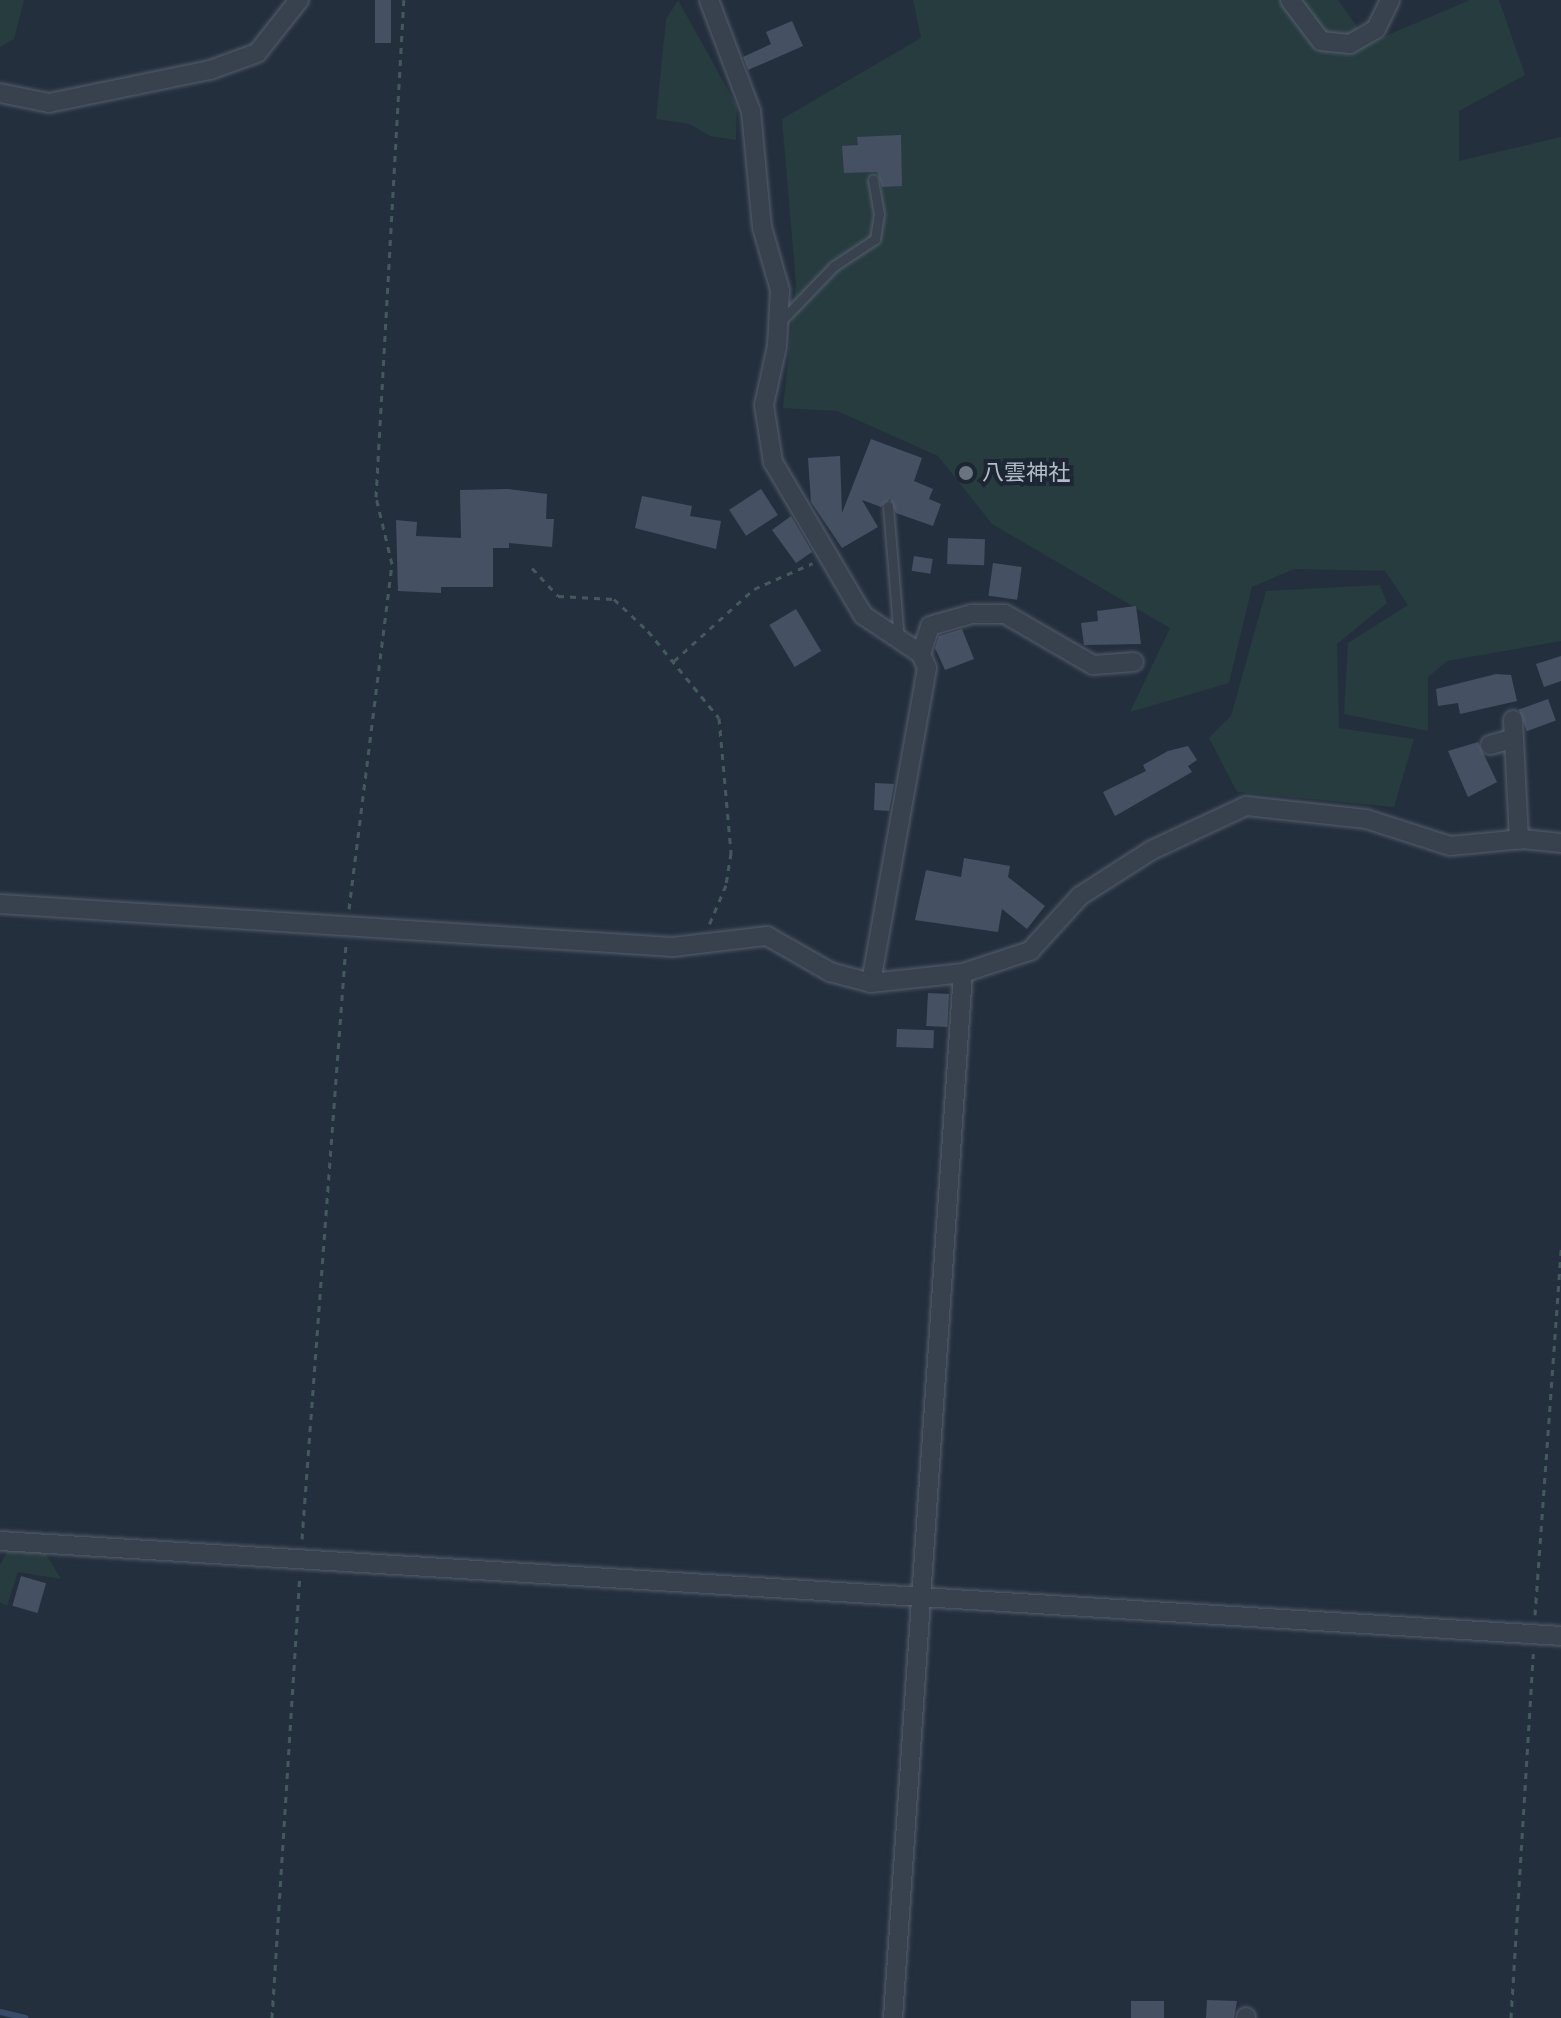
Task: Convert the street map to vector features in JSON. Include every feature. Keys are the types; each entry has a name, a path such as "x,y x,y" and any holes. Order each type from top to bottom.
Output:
{"street":[{"path":"0,93 49,103 210,70 257,53 299,0"},
{"path":"709,0 751,111 762,227 780,290 778,325 764,405 773,462 863,615 921,654 927,668 871,983"},
{"path":"1290,0 1321,41 1350,44 1376,29 1390,0"},
{"path":"921,654 930,626 972,614 1005,614 1093,665 1134,662"},
{"path":"1490,745 1513,729 1519,840"},
{"path":"0,904 673,947 767,936 830,972 871,983 963,973 1030,951 1080,896 1152,850 1246,806 1366,819 1450,846 1519,840 1561,843"},
{"path":"893,2018 963,973"},
{"path":"0,1541 923,1594 1561,1636"}],"lane":[{"path":"778,325 834,266 875,239 879,214 873,180"},
{"path":"888,506 899,639"}],"path":[{"path":"272,2018 301,1559 347,926 392,564 376,497 404,0"},
{"path":"674,661 754,589 827,556"},
{"path":"532,568 558,596 614,599 674,661 719,718 731,853 712,921 694,943"}],"green space":[{"path":"0,0 24,0 14,39 0,47"},
{"path":"678,0 737,106 736,140 710,136 690,124 656,119 666,19"},
{"path":"913,0 1338,0 1369,43 1470,0 1499,0 1525,75 1459,111 1459,161 1561,137 1561,641 1447,661 1428,677 1428,731 1344,714 1348,643 1408,605 1385,571 1294,569 1252,587 1229,683 1130,712 1170,628 992,524 938,456 837,411 783,408 796,284 782,119 921,38"},
{"path":"1380,585 1387,603 1337,644 1339,728 1414,739 1394,807 1237,792 1209,738 1231,716 1266,591"},
{"path":"10,1547 44,1551 61,1579 18,1572 7,1606 0,1602 0,1565"}],"building":[{"path":"375,0 391,0 391,43 375,43"},
{"path":"792,21 803,46 748,70 743,57 771,44 766,32"},
{"path":"901,135 902,186 882,187 877,172 844,173 842,146 858,145 857,137"},
{"path":"871,439 922,458 914,481 933,489 929,499 941,504 933,526 896,513 890,499 881,507 862,500 878,527 842,548 811,502 808,458 840,456 842,513"},
{"path":"508,489 547,494 546,519 554,519 552,547 509,543 509,548 493,548 493,587 441,587 441,593 398,591 396,520 417,522 416,536 461,538 460,490"},
{"path":"761,489 778,515 746,536 729,510"},
{"path":"642,496 692,506 690,516 721,521 716,549 635,528"},
{"path":"791,516 812,552 796,563 772,530"},
{"path":"948,538 985,539 984,565 947,564"},
{"path":"914,556 933,559 930,574 912,571"},
{"path":"993,563 1022,567 1017,600 988,596"},
{"path":"1136,606 1141,644 1084,645 1081,623 1098,621 1097,611"},
{"path":"796,609 821,651 795,667 769,625"},
{"path":"962,629 974,659 945,670 935,648 939,636"},
{"path":"1561,656 1561,681 1544,687 1536,664"},
{"path":"1496,674 1511,675 1517,701 1460,714 1458,703 1438,706 1436,689"},
{"path":"1548,699 1556,721 1527,731 1519,710"},
{"path":"1478,742 1497,782 1468,797 1448,751"},
{"path":"1188,746 1197,760 1188,766 1192,772 1115,816 1103,792 1146,771 1143,765 1168,751"},
{"path":"875,783 894,784 889,811 874,810"},
{"path":"964,858 1010,866 1008,877 1045,906 1027,929 1002,909 998,932 915,920 926,870 961,877"},
{"path":"928,993 949,994 947,1027 926,1026"},
{"path":"897,1029 934,1030 933,1048 896,1047"},
{"path":"21,1576 46,1583 37,1613 12,1606"},
{"path":"1207,2000 1237,2001 1234,2018 1206,2018"},
{"path":"1131,2001 1164,2001 1164,2018 1131,2018"}],"waterway":[{"path":"0,2012 25,2018"}],"place":[{"name":"八雲神社","path":"966,473"}]}
